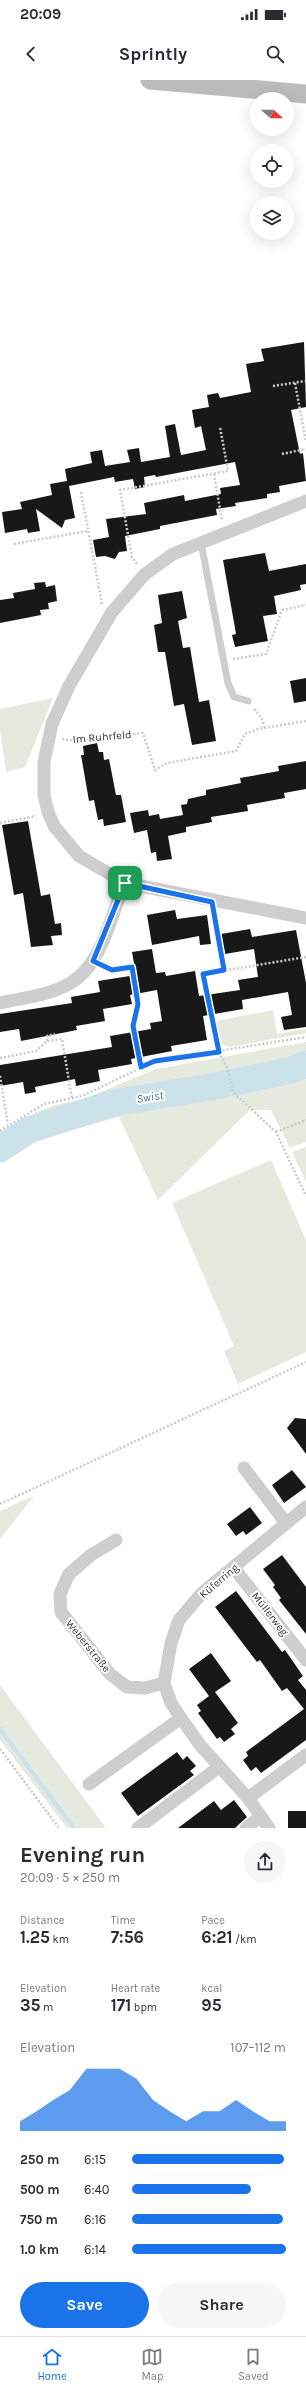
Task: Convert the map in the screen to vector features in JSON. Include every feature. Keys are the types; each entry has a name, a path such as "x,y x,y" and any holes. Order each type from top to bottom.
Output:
{"main road":[{"path":"150,80 306,94"}],"street":[{"path":"306,501 173,554 144,574 112,612 69,686 52,724 44,762 44,795 48,812 54,826 79,856 125,883 212,902 306,918"},
{"path":"0,1003 42,994 66,986 82,974 93,961 125,883"},
{"path":"244,1468 286,1523"},
{"name":"Küferring","path":"269,1828 248,1798 219,1767 181,1718 171,1703 164,1683 171,1643 179,1620 202,1593 306,1507"},
{"name":"Weberstraße","path":"116,1540 91,1555 68,1574 60,1594 61,1612 110,1674 127,1687 145,1688 164,1683"},
{"name":"Müllerweg","path":"234,1568 306,1660"},
{"path":"89,1784 181,1718"},
{"path":"248,1798 306,1755"},
{"path":"138,1828 219,1767"},
{"path":"246,1828 260,1817"}],"lane":[{"path":"201,543 228,683 234,697 248,701"}],"path":[{"path":"273,386 306,381"},
{"path":"295,383 306,442"},
{"path":"144,574 132,557 120,490 228,471 220,427"},
{"path":"282,454 306,449"},
{"path":"214,474 225,533"},
{"path":"81,492 102,604 112,612"},
{"path":"14,544 88,531"},
{"path":"224,661 266,654 282,610 306,605"},
{"path":"248,701 261,717 265,728 306,721"},
{"name":"Im Ruhrfeld","path":"49,738 77,741 143,733 155,770 167,763 236,751 245,734 265,728"},
{"path":"0,823 34,817 48,812"},
{"path":"212,902 224,970"},
{"path":"306,957 203,974 219,1052 228,1070 233,1092 276,1132 306,1196"},
{"path":"93,961 112,970 132,967 138,1004 133,1026 141,1067"},
{"path":"47,1041 47,1036 55,1034"},
{"path":"0,1131 8,1124 44,1104 82,1096 155,1061 306,1037"},
{"path":"0,1058 36,1051 47,1041 62,1039 72,1099"},
{"path":"0,1076 8,1124"},
{"path":"276,1132 306,1120"},
{"path":"0,1504 306,1362"},
{"path":"0,1749 59,1828"}],"shaded area":[{"path":"53,698 25,767 6,772 0,730 0,709"},
{"path":"273,1010 277,1034 306,1029 306,1033 230,1047 218,1043 216,1021"},
{"path":"306,1042 306,1142 290,1148 271,1110 250,1110 158,1200 119,1117 33,1141 0,1161 0,1134 36,1112 55,1105 84,1099 156,1069"},
{"path":"306,1147 306,1182 292,1152"},
{"path":"271,1160 306,1240 306,1352 238,1384 224,1351 234,1346 172,1203"},
{"path":"34,1496 0,1539 0,1511"},
{"path":"0,1685 106,1828 67,1828 0,1740"}],"building":[{"path":"304,342 306,407 291,410 300,454 303,453 306,481 279,486 280,492 267,494 267,498 235,503 236,506 216,509 217,515 160,526 160,529 125,536 127,551 119,552 115,559 105,556 96,557 93,540 109,537 106,519 146,514 144,503 184,495 185,501 221,494 220,488 240,485 235,462 156,477 155,475 144,477 145,487 135,489 133,479 115,482 114,477 69,486 75,518 65,520 62,528 36,509 40,531 28,533 27,529 5,533 2,512 22,509 20,502 52,495 50,484 67,481 65,469 92,463 90,452 102,450 105,466 130,462 127,450 139,448 141,462 170,457 165,426 175,424 181,455 206,450 201,426 195,428 192,410 209,407 207,395 218,393 220,398 251,392 246,364 264,361 261,349"},
{"path":"265,553 269,571 306,564 306,584 300,585 301,590 274,596 277,614 263,616 268,641 235,647 232,635 236,634 223,560"},
{"path":"45,582 46,587 55,585 57,601 48,603 49,609 40,610 41,615 0,623 0,600 14,598 13,593 35,589 34,583"},
{"path":"182,591 187,618 178,621 183,648 190,647 199,702 209,700 216,741 192,745 184,704 174,706 165,652 158,652 154,625 162,623 158,595"},
{"path":"306,678 306,701 294,703 290,681"},
{"path":"97,743 99,752 103,752 104,760 109,759 116,795 121,795 126,822 104,826 103,819 98,820 94,800 89,801 81,755 84,755 83,746"},
{"path":"306,761 306,789 284,793 285,798 247,805 248,811 211,817 212,822 186,827 186,832 168,836 172,859 157,861 156,852 151,853 147,830 134,833 130,813 148,810 149,816 159,814 160,819 183,815 181,805 187,804 188,799 206,795 206,790 241,783 240,778 279,771 278,766"},
{"path":"28,821 41,896 50,894 55,924 61,923 62,935 51,936 53,945 31,947 23,893 14,895 2,825"},
{"path":"175,910 177,919 207,915 211,944 200,945 199,936 152,945 147,915"},
{"path":"250,929 252,937 296,930 306,983 306,1027 284,1030 281,1017 292,1015 288,992 242,1000 241,992 243,1009 203,1016 207,1040 171,1046 172,1051 131,1059 132,1064 98,1070 100,1081 76,1086 75,1079 35,1087 36,1092 25,1094 23,1082 0,1086 0,1065 112,1047 110,1036 151,1029 150,1023 162,1021 157,990 130,995 132,1004 103,1009 105,1021 76,1026 77,1030 21,1041 19,1029 0,1032 0,1014 72,1003 71,997 100,992 98,981 136,975 132,952 152,949 156,973 165,972 166,976 195,971 199,996 240,990 238,980 258,977 254,949 225,954 221,934"},
{"path":"295,1418 306,1419 306,1454 287,1428"},
{"path":"292,1470 306,1487 284,1503 272,1485"},
{"path":"250,1507 262,1523 246,1535 243,1531 236,1536 227,1524"},
{"path":"282,1555 306,1587 306,1634 279,1600 281,1598 273,1587 275,1585 263,1569"},
{"path":"236,1591 282,1652 285,1650 303,1676 298,1680 306,1690 306,1740 261,1773 256,1767 251,1771 243,1760 248,1756 246,1752 304,1709 287,1688 282,1691 260,1660 257,1662 215,1607"},
{"path":"211,1653 231,1681 215,1692 238,1723 231,1729 235,1734 224,1742 220,1737 217,1739 198,1713 201,1711 197,1705 209,1696 189,1669"},
{"path":"177,1752 183,1760 187,1756 196,1766 190,1771 194,1775 138,1816 121,1793"},
{"path":"234,1800 247,1817 235,1828 178,1828 214,1801 221,1810"},
{"path":"288,1811 306,1811 306,1828 288,1828"}],"waterway":[{"name":"Swist","path":"0,1149 29,1130 113,1103 216,1086 292,1070 306,1064"},
{"path":"0,1729 74,1828"}],"route":[{"path":"125,883 212,902 224,970 203,974 219,1052 155,1061 141,1067 133,1026 138,1004 132,967 112,970 93,961 125,883"}]}
